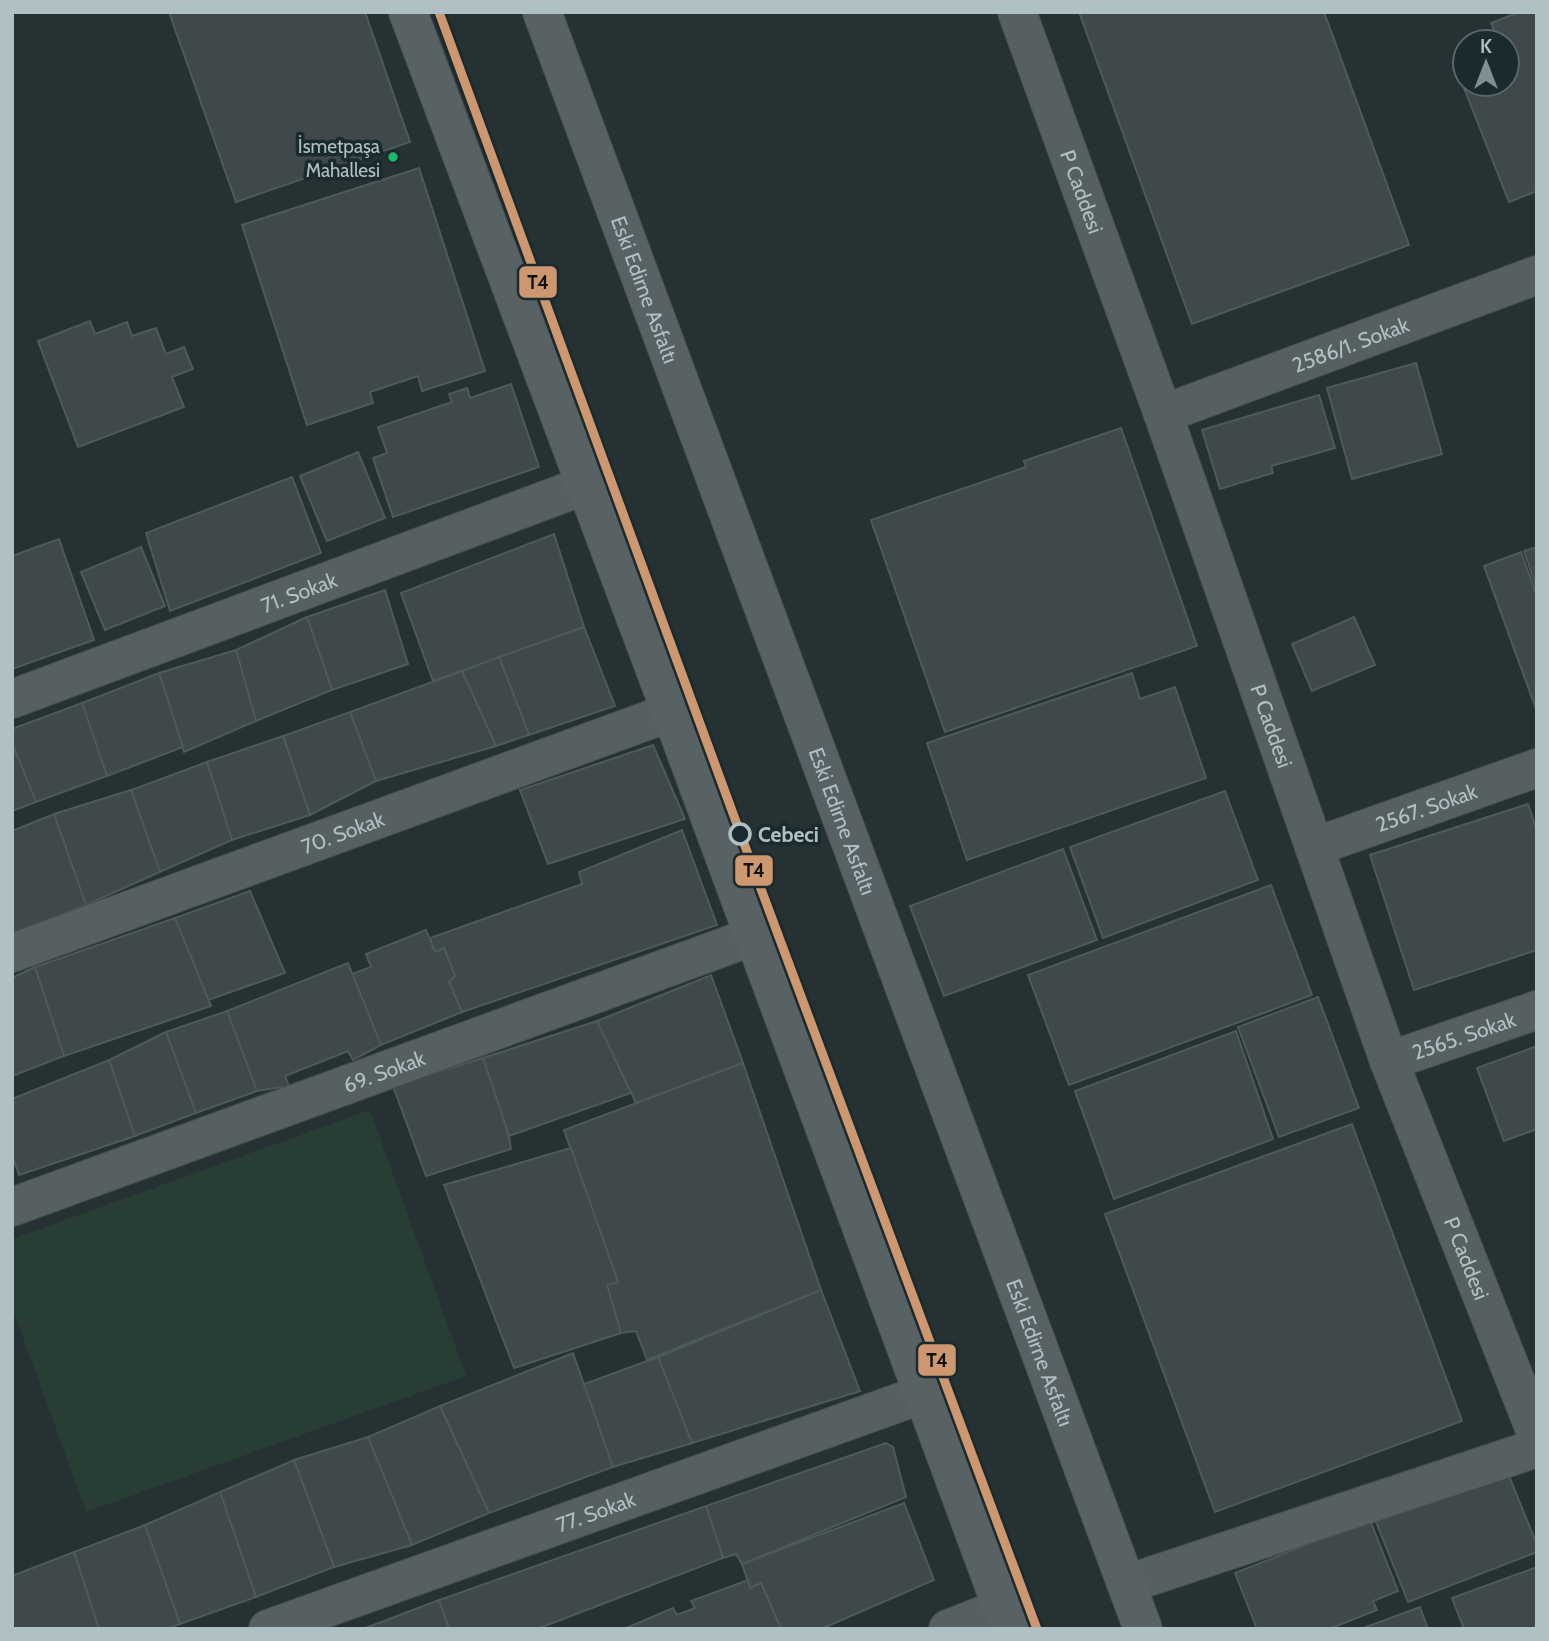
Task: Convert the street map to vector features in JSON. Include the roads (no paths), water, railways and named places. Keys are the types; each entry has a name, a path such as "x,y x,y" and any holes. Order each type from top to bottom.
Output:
{"main road":[{"path":"408,12 671,712 1006,1619"},
{"name":"Eski Edirne Asfaltı","path":"542,12 1143,1629"}],"street":[{"name":"P Caddesi","path":"1017,12 1163,414 1389,1061 1537,1435"},
{"name":"2586/1. Sokak","path":"1163,414 1537,275"},
{"name":"71. Sokak","path":"12,699 586,485"},
{"name":"70. Sokak","path":"12,953 671,712"},
{"name":"2567. Sokak","path":"1314,846 1537,768"},
{"name":"69. Sokak","path":"12,1207 754,936"},
{"name":"2565. Sokak","path":"1389,1061 1537,1010"},
{"name":"77. Sokak","path":"268,1629 923,1394"},
{"path":"1127,1584 1537,1448"},
{"path":"948,1629 1006,1619"}],"place":[{"name":"İsmetpaşa Mahallesi","path":"393,157"},
{"name":"Cebeci","path":"740,834"}]}
